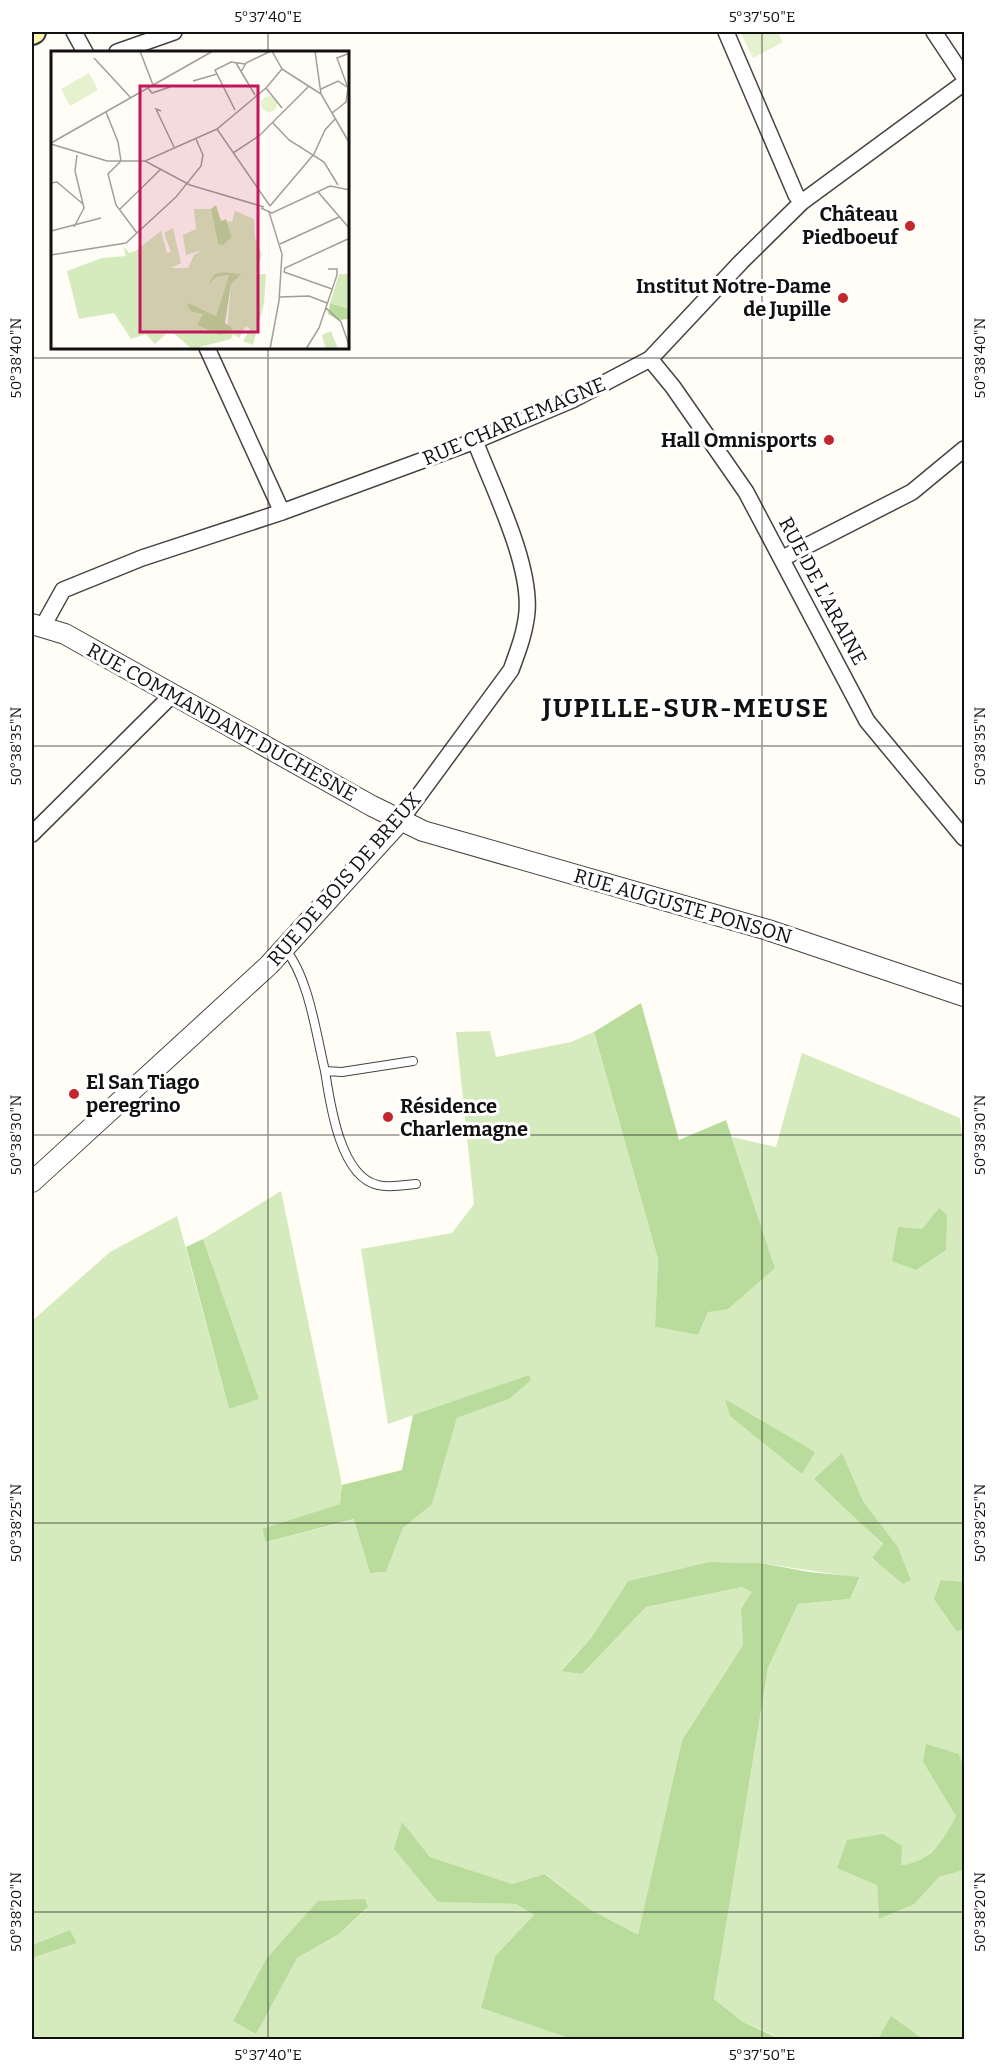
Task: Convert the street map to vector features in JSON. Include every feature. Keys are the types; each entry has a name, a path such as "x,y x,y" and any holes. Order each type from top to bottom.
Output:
{"street":[{"path":"74,32 84,51"},
{"path":"120,51 174,32"},
{"path":"726,32 796,195 802,202"},
{"path":"934,32 964,76"},
{"name":"RUE CHARLEMAGNE","path":"37,625 63,590 142,558 282,512 475,441 581,396 650,359 741,262 802,202 964,83"},
{"path":"208,350 282,512"},
{"name":"RUE DE L'ARAINE","path":"650,359 673,387 746,492 783,558 867,721 964,838"},
{"name":"RUE DE BOIS DE BREUX","path":"32,1182 285,949 400,821 511,670 522,641 527,612 526,582 475,441"},
{"path":"783,558 912,492 964,449"},
{"name":"RUE COMMANDANT DUCHESNE","path":"37,625 65,634 400,821"},
{"path":"32,834 172,695"},
{"name":"RUE AUGUSTE PONSON","path":"400,821 423,831 768,930 964,996"}],"lane":[{"path":"285,949 293,959 302,979 325,1071 331,1112 343,1147 361,1177 378,1186 416,1184"},
{"path":"325,1071 342,1072 413,1061"}],"green space":[{"path":"740,32 778,32 783,42 753,58"},
{"path":"641,1003 679,1140 726,1120 775,1268 728,1309 708,1312 698,1335 655,1327 658,1259 594,1032"},
{"path":"490,1031 496,1057 571,1042 594,1032 658,1259 655,1327 698,1335 708,1312 775,1268 732,1137 776,1147 802,1053 960,1118 964,1153 964,1582 941,1580 957,1632 964,1629 964,1768 959,1754 923,1762 957,1817 944,1840 917,1864 900,1865 877,1884 879,1919 914,1903 939,1877 964,1870 964,2039 923,2039 891,2017 878,2039 773,2039 774,2035 743,2022 714,1999 768,1668 798,1604 850,1599 860,1578 760,1563 709,1562 628,1581 591,1638 561,1670 582,1674 646,1607 742,1587 753,1592 741,1609 743,1645 682,1740 638,1936 591,1910 546,1874 512,1884 430,1857 402,1823 395,1849 438,1901 516,1904 534,1915 495,1956 481,2008 571,2039 32,2039 32,1958 77,1943 70,1930 32,1945 32,1321 110,1252 177,1216 229,1409 258,1399 203,1239 281,1191 342,1485 340,1504 262,1530 267,1542 355,1519 370,1573 386,1572 403,1528 432,1503 457,1418 509,1399 529,1375 388,1424 361,1249 452,1233 474,1204 456,1032","holes":["939,1209 916,1270 922,1229","726,1399 803,1473 731,1416","842,1454 863,1501 898,1547 911,1580 872,1559 883,1545 858,1519","368,1908 339,1934 297,1958 233,2021 266,1959"]},
{"path":"939,1208 947,1215 946,1250 916,1270 892,1261 898,1227 922,1229"},
{"path":"203,1239 259,1399 229,1409 186,1247"},
{"path":"529,1375 531,1380 509,1399 457,1418 432,1504 403,1528 386,1572 370,1573 354,1519 266,1542 262,1529 340,1504 342,1485 402,1470 413,1415"},
{"path":"725,1399 815,1452 802,1474 730,1416"},
{"path":"842,1453 863,1501 898,1547 911,1580 903,1584 872,1558 883,1544 814,1479"},
{"path":"709,1562 760,1563 809,1572 860,1577 850,1599 798,1604 768,1668 714,1999 743,2022 774,2036 773,2039 571,2039 481,2008 495,1956 534,1915 516,1904 438,1902 394,1849 402,1822 430,1857 512,1884 545,1874 591,1910 638,1935 682,1740 743,1645 741,1609 752,1592 742,1587 646,1607 582,1674 561,1671 591,1638 628,1581"},
{"path":"941,1580 964,1582 964,1629 957,1632 934,1599"},
{"path":"926,1744 959,1754 964,1768 964,1870 939,1877 914,1904 879,1919 877,1885 837,1868 847,1840 883,1834 902,1846 901,1865 920,1860 941,1842 956,1816 923,1762"},
{"path":"365,1899 368,1907 339,1934 297,1958 256,2034 233,2021 266,1959 318,1901"},
{"path":"70,1930 77,1943 32,1958 32,1945"},
{"path":"891,2016 923,2039 878,2039"}],"place":[{"name":"Château Piedboeuf","path":"910,226"},
{"name":"Institut Notre-Dame de Jupille","path":"843,298"},
{"name":"Hall Omnisports","path":"829,440"},
{"name":"El San Tiago peregrino","path":"74,1094"},
{"name":"Résidence Charlemagne","path":"388,1117"}],"district":[{"name":"JUPILLE-SUR-MEUSE","path":"686,708"}]}
